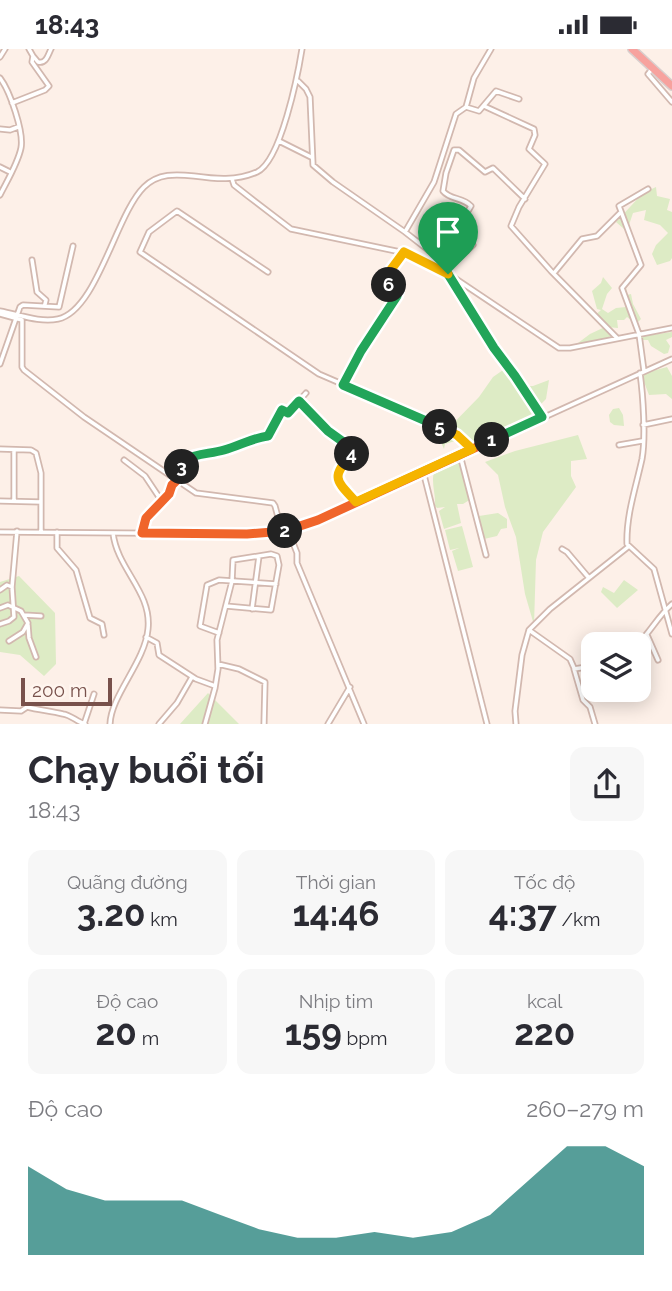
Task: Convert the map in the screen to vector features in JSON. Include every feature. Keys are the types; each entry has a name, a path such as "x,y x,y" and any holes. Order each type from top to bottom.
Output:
{"highway":[{"path":"632,49 672,86"}],"street":[{"path":"0,57 5,49"},
{"path":"29,49 38,62 43,62 51,49"},
{"path":"0,312 56,320 73,310 93,283 141,191 152,180 172,174 232,179 262,169 273,153 298,81 302,49"},
{"path":"405,232 434,183 456,114 466,107 474,78 491,49"},
{"path":"12,103 49,86 32,62 33,55"},
{"path":"653,67 648,74 672,102"},
{"path":"0,78 7,87 12,103 21,146 0,195"},
{"path":"298,81 310,97 313,165 432,253 448,273 494,348 542,417"},
{"path":"466,107 477,111 496,91 519,99"},
{"path":"484,106 535,131 529,148 542,159 545,167 536,176 511,226 617,338"},
{"path":"0,129 18,127"},
{"path":"278,140 312,157"},
{"path":"448,273 473,245 458,229 471,206 465,200 450,197 443,191 454,150 459,150 485,172 493,168 525,199"},
{"path":"0,167 10,172"},
{"path":"232,179 234,185 291,229 404,252 448,273 559,348 672,328"},
{"path":"648,189 619,207 641,265 622,288 639,334 643,393 643,455 626,530 629,547 654,569 672,634"},
{"path":"268,272 177,211 147,234 140,252 319,374 451,431 472,449"},
{"path":"554,273 582,239 597,236 621,212"},
{"path":"0,363 18,310 23,305 59,307 73,246"},
{"path":"343,385 361,351 397,296 397,290 384,281 404,252"},
{"path":"32,260 37,292 56,306"},
{"path":"43,306 46,300"},
{"path":"17,316 22,320 24,370 85,417 196,493 273,503 282,532"},
{"path":"0,531 282,532 318,520 672,359"},
{"path":"142,533 146,518 184,473 181,464 184,460 224,450 254,437 268,436 282,410 288,413 306,393"},
{"path":"299,401 328,431 353,449 337,475 340,483 356,502"},
{"path":"643,425 672,419"},
{"path":"619,445 642,441"},
{"path":"0,449 31,450 36,453 41,473 41,532"},
{"path":"14,450 14,501"},
{"path":"460,454 486,555"},
{"path":"124,460 145,476 162,500"},
{"path":"423,471 487,724"},
{"path":"0,501 41,502"},
{"path":"288,530 297,553 297,563 364,724"},
{"path":"0,624 13,619 16,531"},
{"path":"57,532 57,548 76,570 90,618 102,624 104,635"},
{"path":"110,724 112,710 136,667 146,637 148,621 143,595 122,563 113,533"},
{"path":"516,724 515,711 522,655 529,630 550,609 629,547"},
{"path":"562,549 589,578"},
{"path":"205,724 215,686 219,633 232,581 233,559 274,554 277,556 279,565 271,610 226,606"},
{"path":"252,609 259,556"},
{"path":"219,633 200,626 207,585 216,580 276,584"},
{"path":"0,590 7,585 12,587"},
{"path":"649,632 664,610 672,604"},
{"path":"0,608 8,605 24,615 41,616"},
{"path":"24,615 36,657"},
{"path":"9,641 23,632 28,625"},
{"path":"529,630 570,659 583,700 590,707 595,724"},
{"path":"146,637 157,643 159,655 192,677 215,686"},
{"path":"651,644 658,660"},
{"path":"218,664 239,669 265,682 264,724"},
{"path":"574,669 581,668"},
{"path":"159,724 177,703 192,677"},
{"path":"328,724 350,687"},
{"path":"0,710 21,711 27,707 40,709 48,713 66,714 84,724 94,694"}],"green space":[{"path":"656,187 657,196 670,199 667,210 672,212 672,258 657,265 652,254 656,245 668,233 660,225 644,220 646,210 633,213 629,225 624,229 616,222 643,193"},
{"path":"603,277 612,288 602,309 608,313 616,308 626,307 622,284 626,286 627,295 631,294 641,319 636,324 627,317 617,320 618,328 607,327 618,339 582,346 578,343 607,326 593,317 601,310 597,309 592,291 601,283"},
{"path":"672,332 672,337 666,340 670,346 668,353 664,354 651,346 648,340 637,340 636,337"},
{"path":"667,367 672,376 672,399 666,394 649,395 641,374"},
{"path":"506,368 520,378 522,386 533,386 549,380 546,399 539,406 541,415 468,449 462,439 445,444 444,449 439,438 479,397 493,377"},
{"path":"619,408 624,426 610,422 609,415 613,409"},
{"path":"578,435 587,459 571,461 571,476 576,487 543,532 536,560 534,625 525,594 516,537 505,507 498,475 485,462 515,451"},
{"path":"459,460 471,499 457,504 461,523 444,529 439,511 445,507 435,506 435,469"},
{"path":"498,513 507,519 507,528 501,529 497,536 484,539 479,516"},
{"path":"462,526 473,567 458,571 452,551 459,548 450,550 445,530"},
{"path":"19,576 55,613 56,664 44,676 20,655 0,652 0,582"},
{"path":"624,580 638,590 617,608 601,592 603,587 614,593"},
{"path":"208,693 239,724 180,724"}],"route":[{"path":"404,252 448,274 494,348 542,417 304,526 282,532 247,534 142,533 146,518 184,473 181,464 184,460 224,450 254,437 268,436 282,410 288,413 299,401 328,431 353,449 337,475 340,483 356,502 472,449 451,431 343,385 361,351 397,296 397,290 384,282 396,260 404,252"}]}
